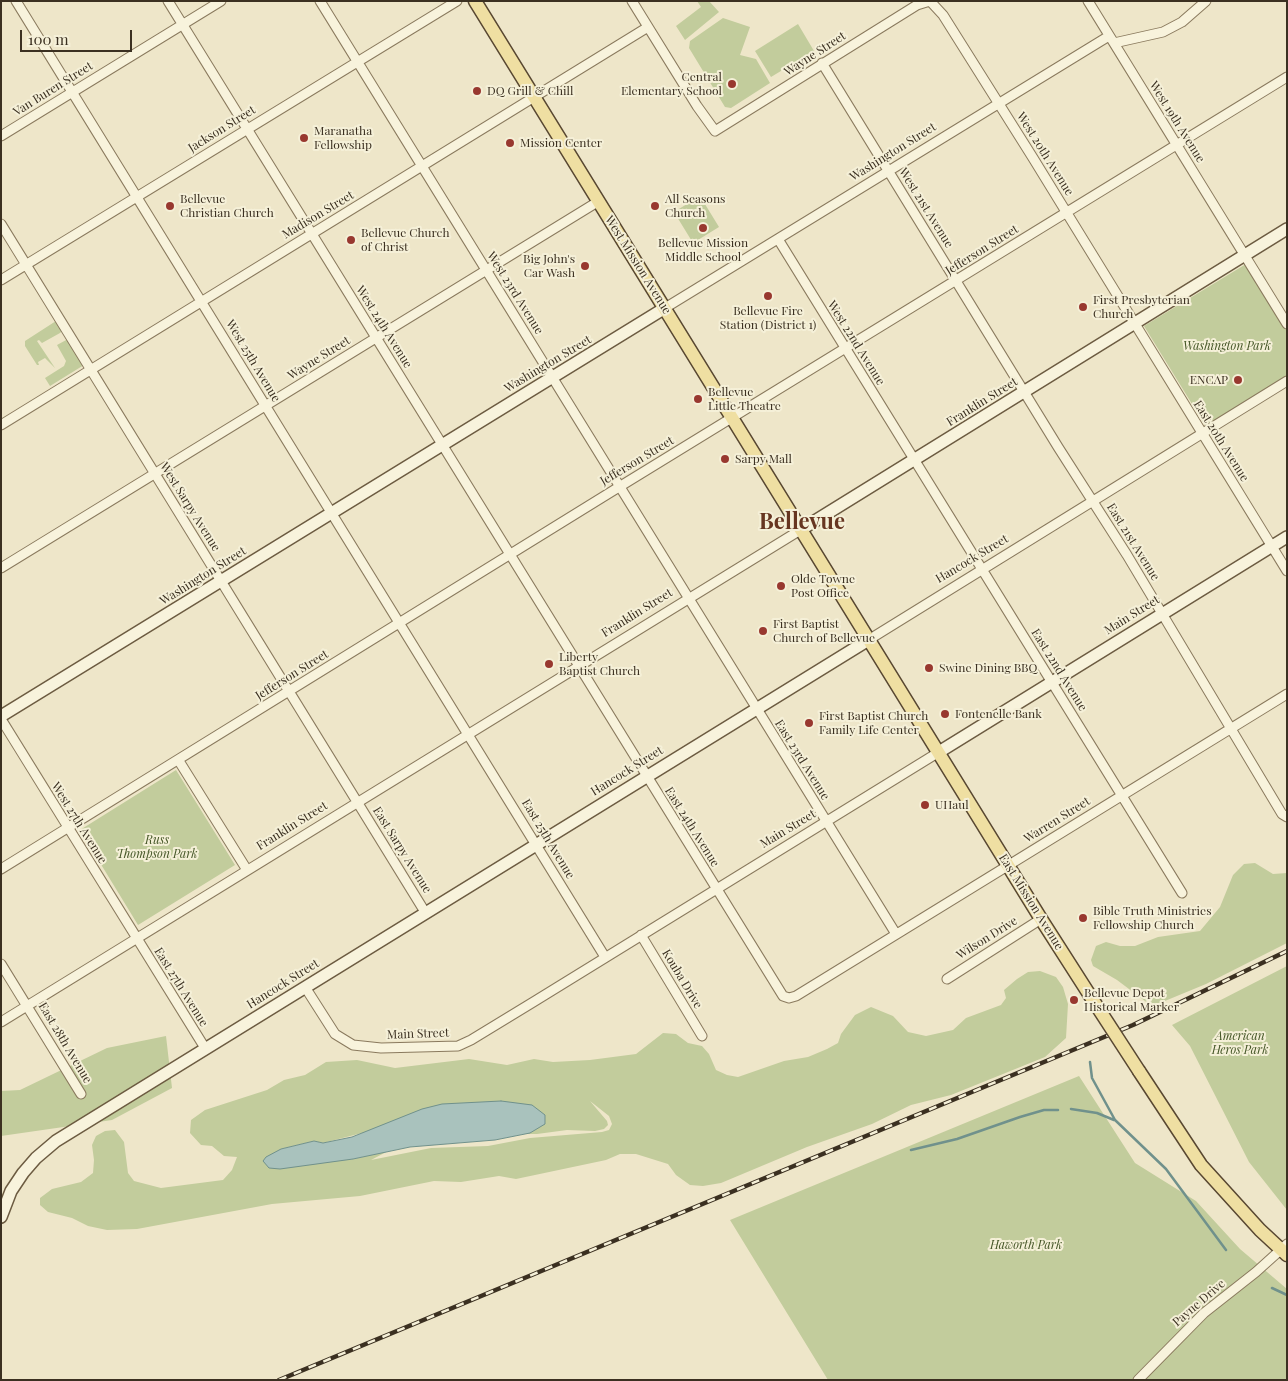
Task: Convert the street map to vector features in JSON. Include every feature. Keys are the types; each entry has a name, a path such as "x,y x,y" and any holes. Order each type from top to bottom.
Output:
{"main road":[{"name":"West Mission Avenue","path":"475,1 802,529"},
{"name":"East Mission Avenue","path":"802,529 1041,919 1201,1165 1224,1192 1285,1250"}],"street":[{"name":"West 25th Avenue","path":"16,1 469,734"},
{"name":"West 24th Avenue","path":"168,1 578,666"},
{"name":"Van Buren Street","path":"1,136 221,1"},
{"name":"West 23rd Avenue","path":"320,1 688,598"},
{"name":"Jackson Street","path":"1,280 457,1"},
{"path":"632,1 648,27"},
{"name":"Wayne Street","path":"648,27 701,114 715,131 917,5 930,1"},
{"name":"West 20th Avenue","path":"930,1 943,15 1133,323"},
{"name":"West 19th Avenue","path":"1088,1 1287,324"},
{"name":"Washington Street","path":"1,718 998,103 1111,40 1163,32 1182,22 1206,1"},
{"name":"Madison Street","path":"1,425 648,27"},
{"name":"West 21st Avenue","path":"822,63 1024,392"},
{"name":"Jefferson Street","path":"1,869 619,486 1287,77"},
{"name":"Wayne Street","path":"1,568 599,201"},
{"name":"West Sarpy Avenue","path":"1,224 358,802"},
{"name":"Franklin Street","path":"1,1022 1287,229"},
{"name":"West 22nd Avenue","path":"778,239 913,460"},
{"name":"East 20th Avenue","path":"1133,323 1287,572"},
{"name":"Hancock Street","path":"2,1210 11,1191 23,1173 36,1158 56,1141 1287,381"},
{"name":"East 21st Avenue","path":"1024,392 1162,613 1282,814 1287,817"},
{"name":"East 22nd Avenue","path":"913,460 1182,893"},
{"name":"Main Street","path":"305,987 335,1034 353,1045 366,1048 449,1047 471,1040 1287,537"},
{"name":"East 23rd Avenue","path":"688,598 896,934"},
{"name":"East 24th Avenue","path":"578,666 778,990 783,996 789,998"},
{"name":"Warren Street","path":"789,998 796,996 1287,694"},
{"name":"West 27th Avenue","path":"1,718 136,938"},
{"name":"East 25th Avenue","path":"469,734 605,957"},
{"path":"179,760 247,870"},
{"name":"East Sarpy Avenue","path":"358,802 425,912"},
{"name":"Wilson Drive","path":"947,978 1041,919"},
{"name":"Kouba Drive","path":"641,935 702,1036"},
{"name":"East 27th Avenue","path":"136,938 205,1048"},
{"name":"East 28th Avenue","path":"1,964 81,1094"},
{"name":"Payne Drive","path":"1138,1380 1204,1313 1285,1250"}],"green space":[{"path":"697,1 709,1 719,12 685,40 676,26 701,7"},
{"path":"723,18 750,27 740,55 756,59 770,83 731,108 725,107 689,48 690,41"},
{"path":"798,24 814,51 771,77 755,51"},
{"path":"700,196 719,227 693,243 674,212"},
{"name":"Washington Park","path":"1246,264 1287,331 1287,381 1208,430 1144,326"},
{"path":"56,321 62,331 42,343 39,340 37,341 55,368 45,358 38,362 39,365 37,365 25,346 25,341"},
{"path":"68,339 84,365 50,386 45,378 64,366 66,361 57,345"},
{"name":"Russ Thompson Park","path":"176,770 235,865 138,925 80,830"},
{"path":"1255,863 1273,874 1287,873 1287,943 1206,984 1160,1003 1149,1004 1117,980 1093,966 1091,960 1096,946 1106,942 1120,946 1135,946 1158,937 1200,931 1220,907 1233,875 1244,864"},
{"name":"American Heros Park","path":"1287,966 1287,1210 1249,1162 1190,1046 1172,1025"},
{"path":"1040,971 1056,977 1063,987 1068,1004 1066,1038 1045,1057 951,1095 911,1105 872,1124 807,1147 721,1183 703,1186 690,1185 676,1175 668,1164 636,1154 620,1154 606,1160 516,1179 499,1176 461,1182 434,1181 360,1196 272,1204 137,1229 107,1230 88,1226 72,1218 48,1212 40,1205 40,1198 52,1189 81,1182 93,1173 92,1145 96,1136 105,1131 115,1130 124,1142 128,1173 134,1181 161,1188 223,1180 232,1170 237,1157 224,1156 212,1146 201,1145 190,1133 191,1120 205,1110 267,1090 284,1080 305,1075 326,1062 357,1060 395,1068 469,1059 507,1065 534,1059 553,1062 590,1060 636,1054 663,1033 676,1034 688,1043 702,1046 709,1054 716,1070 738,1077 784,1061 808,1057 827,1049 838,1043 841,1034 855,1015 871,1007 893,1016 908,1032 926,1036 953,1030 966,1018 1001,1005 1006,998 1004,990 1028,972","holes":["590,1101 609,1116 612,1124 609,1130 602,1132 530,1138 488,1146 431,1148 371,1160 390,1150 353,1159 331,1160 281,1149 314,1141 323,1143 362,1133 537,1134 567,1130 595,1131 604,1129 608,1125 607,1121"]},
{"path":"166,1036 172,1088 112,1120 1,1136 1,1091 20,1090 107,1048"},
{"name":"Haworth Park","path":"1079,1076 1135,1163 1196,1201 1240,1249 1287,1289 1287,1380 828,1380 730,1220"}],"water":[{"path":"501,1101 532,1105 545,1115 545,1124 530,1133 495,1140 410,1147 353,1159 280,1169 269,1168 263,1161 266,1157 281,1149 314,1141 323,1143 352,1137 422,1109 442,1104"}],"waterway":[{"path":"1090,1062 1092,1078 1115,1120 1166,1169 1226,1250"},
{"path":"1071,1109 1097,1113 1114,1120"},
{"path":"911,1150 957,1139 1044,1110 1058,1110"},
{"path":"1272,1288 1287,1295"}],"railway":[{"path":"279,1380 1133,1025 1287,951"}],"place":[{"name":"Central Elementary School","path":"732,84"},
{"name":"DQ Grill & Chill","path":"477,91"},
{"name":"Maranatha Fellowship","path":"304,138"},
{"name":"Mission Center","path":"510,143"},
{"name":"Bellevue Christian Church","path":"170,206"},
{"name":"All Seasons Church","path":"655,206"},
{"name":"Bellevue Mission Middle School","path":"703,228"},
{"name":"Bellevue Church of Christ","path":"351,240"},
{"name":"Big John's Car Wash","path":"585,266"},
{"name":"Bellevue Fire Station (District 1)","path":"768,296"},
{"name":"First Presbyterian Church","path":"1083,307"},
{"name":"ENCAP","path":"1238,380"},
{"name":"Bellevue Little Theatre","path":"698,399"},
{"name":"Sarpy Mall","path":"725,459"},
{"name":"Olde Towne Post Office","path":"781,586"},
{"name":"First Baptist Church of Bellevue","path":"763,631"},
{"name":"Liberty Baptist Church","path":"549,664"},
{"name":"Swine Dining BBQ","path":"929,668"},
{"name":"Fontenelle Bank","path":"945,714"},
{"name":"First Baptist Church Family Life Center","path":"809,723"},
{"name":"UHaul","path":"925,805"},
{"name":"Bible Truth Ministries Fellowship Church","path":"1083,918"},
{"name":"Bellevue Depot Historical Marker","path":"1074,1000"}],"district":[{"name":"Bellevue","path":"802,522"}]}
